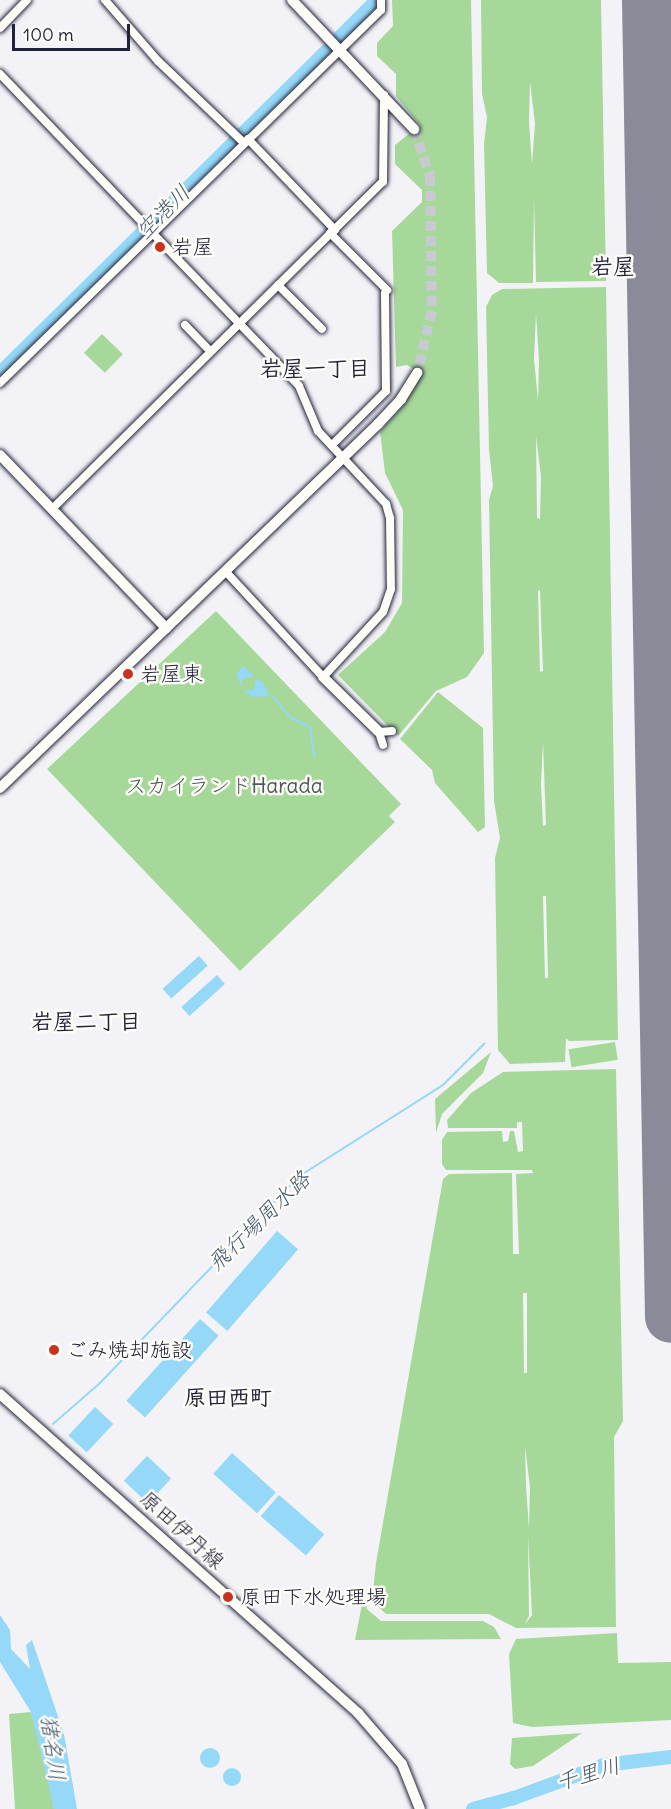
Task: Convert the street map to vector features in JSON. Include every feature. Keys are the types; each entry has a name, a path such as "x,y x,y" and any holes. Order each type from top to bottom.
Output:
{"street":[{"path":"0,28 27,0"},
{"path":"105,0 158,61 244,141 333,232 386,292 386,391 332,445"},
{"path":"292,0 414,129"},
{"path":"0,383 151,232 381,10 381,1"},
{"path":"0,74 299,386 318,431 386,504 390,518 391,589 377,622 322,677"},
{"path":"52,510 210,350 383,182 384,95"},
{"path":"278,285 322,329"},
{"path":"185,325 210,350"},
{"path":"0,788 344,457 401,399 417,373"},
{"path":"0,455 166,628"},
{"path":"226,572 322,677 379,732 384,745"},
{"path":"379,732 392,731"},
{"name":"原田伊丹線","path":"0,1394 358,1713 402,1764 419,1808"}],"green space":[{"path":"392,0 471,0 484,653 467,677 436,691 398,736 338,675 385,632 402,603 403,510 385,473 380,432 407,401 422,374 407,365 396,367 392,231 422,202 422,190 395,164 395,145 420,125 396,96 396,74 377,56 377,43 393,26"},
{"path":"481,0 601,0 606,281 536,282 534,199 533,283 499,283 487,273 484,144 487,117 482,94","holes":["530,82 535,123 532,164 529,122"]},
{"path":"606,287 618,1040 569,1041 566,1038 565,1062 510,1064 498,1050 495,858 500,838 494,801 489,500 493,486 489,450 486,307 492,295 502,289","holes":["536,314 539,360 538,400 534,359","536,436 541,477 540,519 537,518","540,590 543,671 540,672 538,591","543,742 546,825 543,826 541,784","543,896 546,896 548,978 545,978"]},
{"path":"102,334 123,354 105,373 84,353"},
{"name":"スカイランドHarada","path":"216,611 401,804 389,816 395,822 240,971 47,769"},
{"path":"438,692 483,728 485,827 478,832 435,783 432,770 400,739"},
{"path":"615,1042 618,1060 571,1067 569,1049"},
{"path":"491,1052 483,1073 442,1114 436,1133 435,1099"},
{"path":"616,1069 623,1421 614,1437 616,1627 516,1628 489,1614 386,1614 372,1601 376,1563 443,1179 449,1174 512,1173 513,1254 519,1254 516,1174 533,1173 532,1170 446,1170 442,1164 442,1140 447,1132 502,1131 503,1142 508,1141 510,1131 514,1131 518,1152 523,1151 522,1122 517,1122 517,1128 448,1128 447,1120 471,1093 503,1072","holes":["523,1293 527,1293 527,1373 524,1373","525,1446 530,1487 529,1528","528,1534 532,1615 525,1624 529,1616"]},
{"path":"364,1594 367,1609 381,1621 483,1621 494,1627 501,1639 355,1640"},
{"path":"617,1633 618,1663 671,1662 671,1720 532,1727 513,1723 509,1654 516,1639"},
{"path":"31,1712 50,1783 54,1809 15,1809 9,1714"},
{"path":"582,1733 533,1766 515,1769 510,1764 512,1738"}],"water":[{"path":"243,666 254,676 242,679 242,687 236,674"},
{"path":"256,678 264,684 269,696 252,697 244,690 254,690"},
{"path":"199,956 208,966 171,998 163,989"},
{"path":"217,975 225,984 189,1016 181,1007"},
{"path":"277,1231 298,1249 227,1331 206,1313"},
{"path":"200,1319 219,1336 145,1417 126,1401"},
{"path":"95,1407 113,1424 87,1453 68,1436"},
{"path":"232,1453 276,1492 257,1513 213,1474"},
{"path":"147,1456 171,1479 148,1503 124,1481"},
{"path":"279,1495 324,1534 306,1555 261,1516"},
{"name":"猪名川","path":"0,1615 10,1630 11,1649 30,1669 26,1645 32,1640 64,1734 77,1809 54,1809 31,1712 0,1662"},
{"path":"210,1748 217,1751 220,1758 217,1765 210,1768 203,1765 200,1758 203,1751"},
{"path":"228,1768 236,1768 241,1773 239,1784 228,1786 223,1781 223,1773"}],"waterway":[{"name":"空港川","path":"340,37 377,0"},
{"name":"空港川","path":"0,373 326,51"},
{"path":"272,696 290,717 310,727 314,757"},
{"name":"飛行場周水路","path":"53,1424 100,1383 298,1177 443,1085 485,1043"},
{"name":"千里川","path":"473,1809 514,1798 604,1765 671,1757"}],"taxiway":[{"path":"653,286 671,295"},
{"path":"654,320 665,417"},
{"path":"658,534 662,463 671,401"},
{"path":"667,1114 671,1133"}],"runway":[{"path":"648,0 671,1317"}],"tunnel":[{"path":"414,129 430,176 432,311 417,373"}],"place":[{"name":"岩屋","path":"160,247"},
{"name":"岩屋東","path":"128,674"},
{"name":"ごみ焼却施設","path":"54,1350"},
{"name":"原田下水処理場","path":"228,1597"}],"district":[{"name":"岩屋","path":"613,267"},
{"name":"岩屋一丁目","path":"315,369"},
{"name":"岩屋二丁目","path":"86,1022"},
{"name":"原田西町","path":"228,1398"}]}
